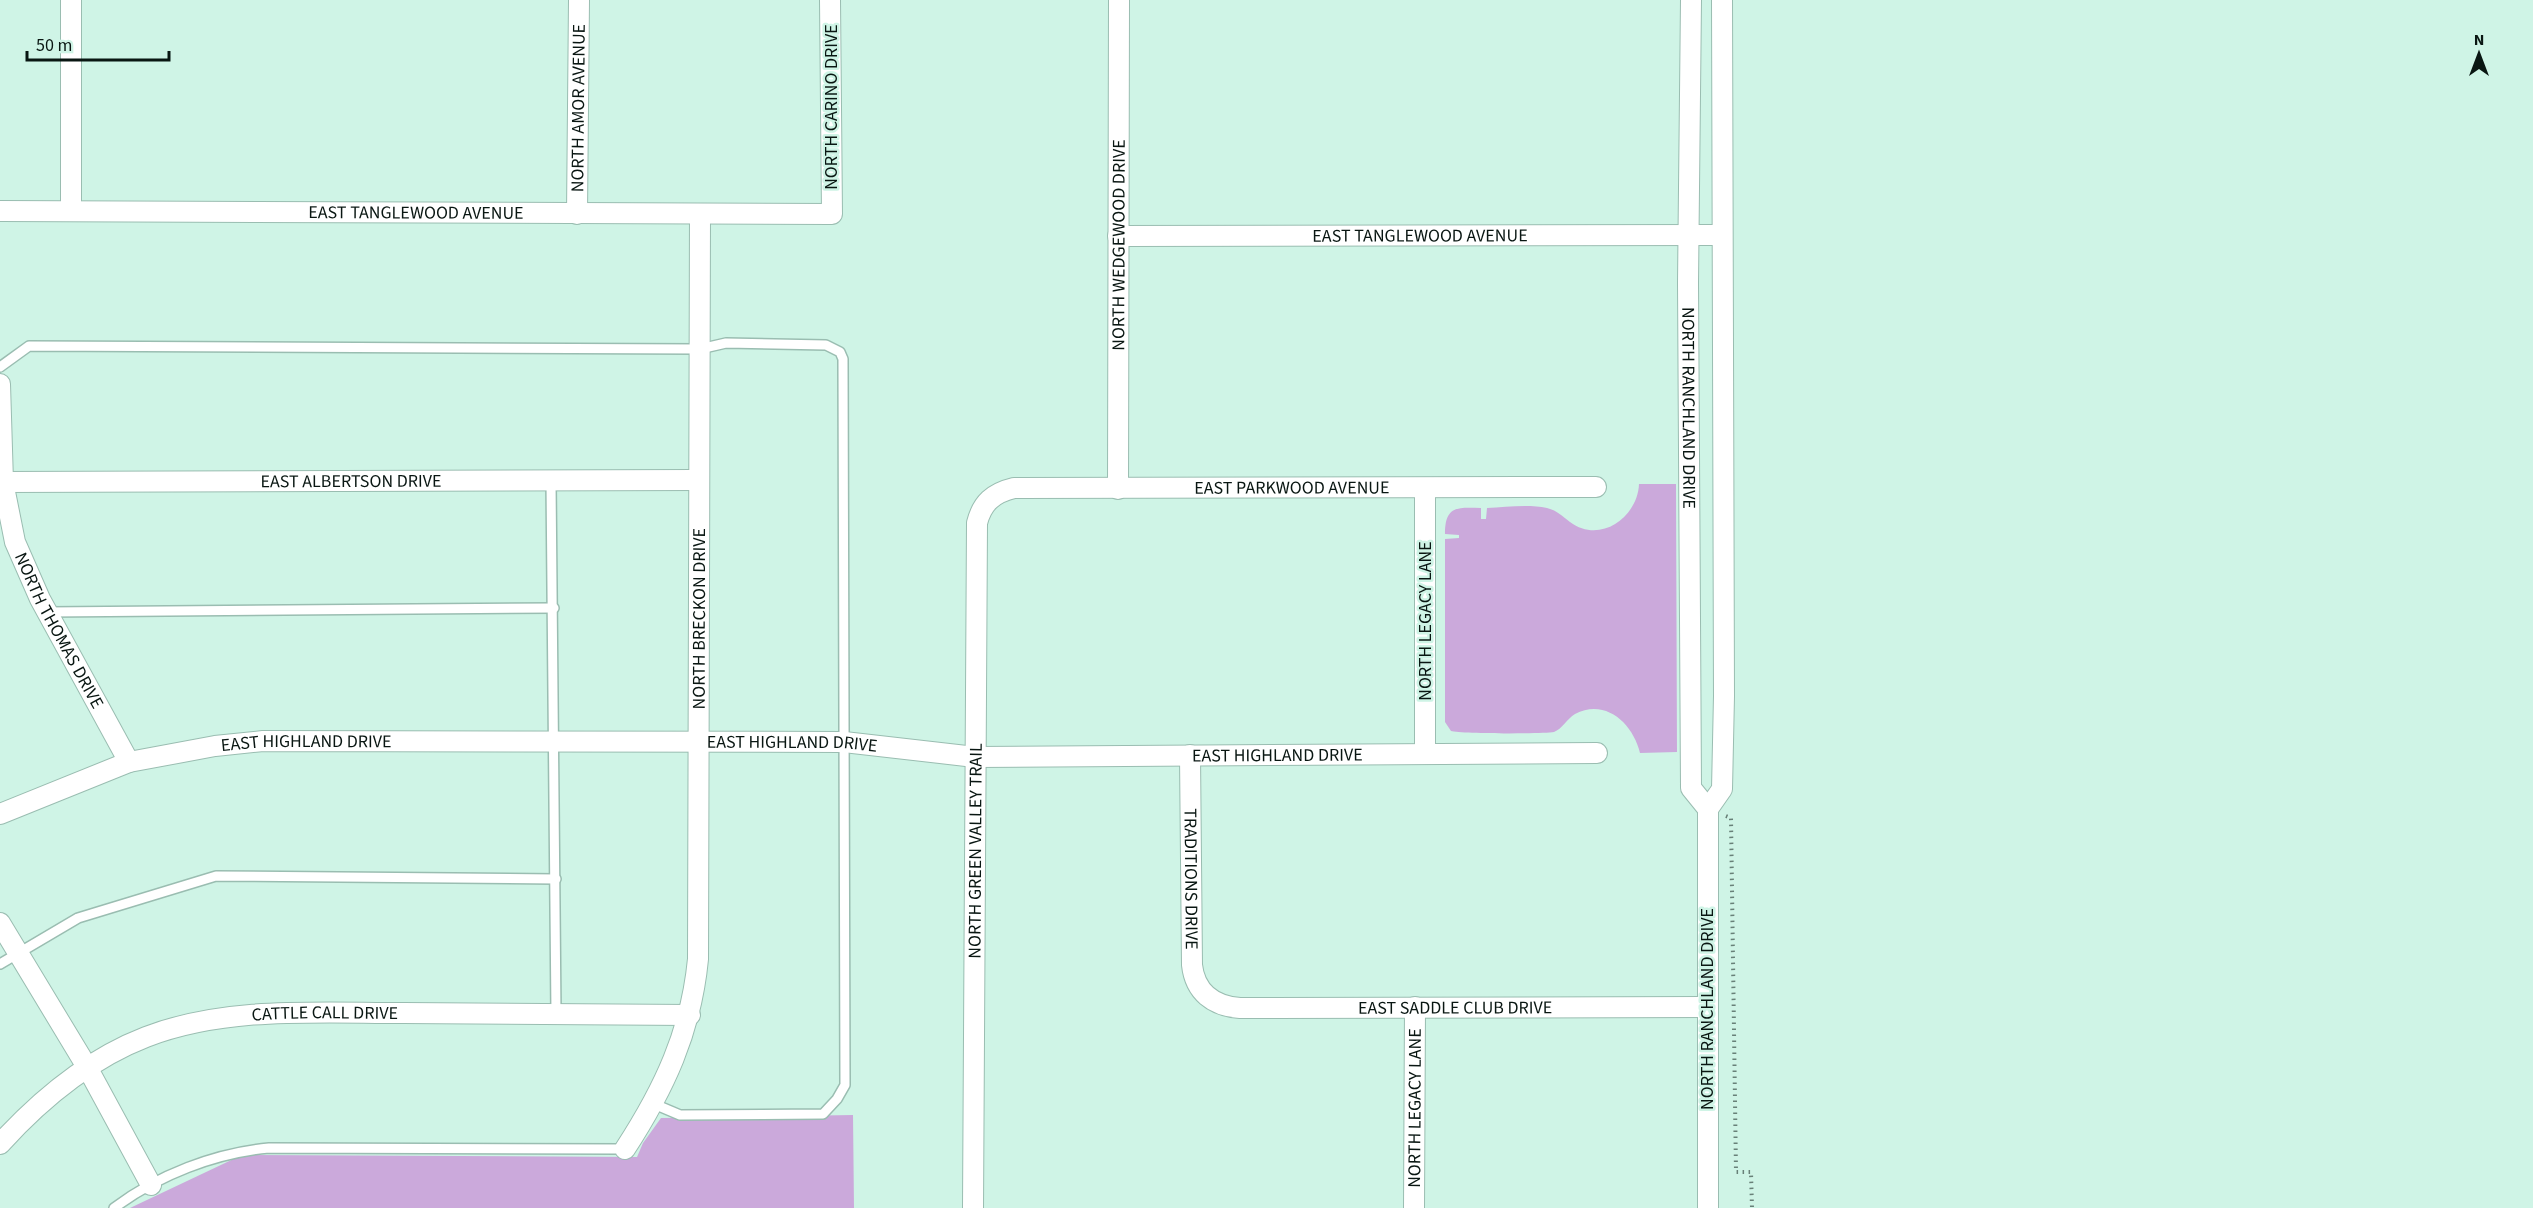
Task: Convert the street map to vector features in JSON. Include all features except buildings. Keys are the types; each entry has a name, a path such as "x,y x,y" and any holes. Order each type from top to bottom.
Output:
{"street":[{"path":"71,0 71,211"},
{"name":"NORTH AMOR AVENUE","path":"577,214 579,0"},
{"name":"NORTH CARINO DRIVE","path":"830,0 832,214"},
{"name":"NORTH WEDGEWOOD DRIVE","path":"1118,489 1119,0"},
{"name":"NORTH RANCHLAND DRIVE","path":"1691,0 1688,236 1691,788 1708,809"},
{"name":"NORTH RANCHLAND DRIVE","path":"1708,1208 1708,809 1722,789 1724,730 1722,0"},
{"name":"EAST TANGLEWOOD AVENUE","path":"0,211 832,214"},
{"name":"NORTH BRECKON DRIVE","path":"625,1149 654,1104 690,1015 698,959 700,214"},
{"name":"EAST TANGLEWOOD AVENUE","path":"1118,236 1721,235"},
{"name":"NORTH THOMAS DRIVE","path":"0,384 3,482 15,542 48,612 129,762"},
{"name":"EAST ALBERTSON DRIVE","path":"3,482 699,480"},
{"name":"EAST PARKWOOD AVENUE","path":"991,498 1000,491 1014,488 1596,487"},
{"name":"NORTH LEGACY LANE","path":"1425,488 1425,754"},
{"name":"NORTH GREEN VALLEY TRAIL","path":"973,1208 976,523 981,508 991,498"},
{"name":"EAST HIGHLAND DRIVE","path":"0,814 129,762 215,746 262,741 844,742 975,757 1597,753"},
{"name":"TRADITIONS DRIVE","path":"1190,755 1192,965 1193,977 1208,997"},
{"path":"0,923 87,1067 151,1185"},
{"name":"EAST SADDLE CLUB DRIVE","path":"1208,997 1216,1003 1240,1008 1707,1007"},
{"name":"NORTH LEGACY LANE","path":"1414,1208 1415,1007"},
{"name":"CATTLE CALL DRIVE","path":"0,1144 25,1116 87,1067 146,1037 212,1020 337,1013 690,1015"}],"lane":[{"path":"0,367 29,346 700,349 726,343 826,345 840,352 843,359 845,1085 837,1099 823,1114 680,1115 654,1104"},
{"path":"551,481 556,743 556,1014"},
{"path":"48,612 554,608"},
{"path":"0,964 78,918 216,876 556,879"},
{"path":"114,1208 151,1185 220,1156 269,1148 625,1149"}],"path":[{"path":"1708,809 1731,818 1736,1172 1751,1172 1752,1208"}],"shaded area":[{"path":"1639,484 1676,484 1677,752 1640,753 1625,724 1607,712 1597,709 1575,714 1554,732 1470,733 1451,731 1445,722 1445,539 1459,538 1459,535 1445,534 1450,513 1459,508 1481,508 1481,519 1486,519 1487,508 1540,507 1560,514 1582,528 1605,529 1616,524 1632,507"},
{"path":"853,1115 854,1208 130,1208 242,1155 637,1157 643,1143 661,1118"}]}
